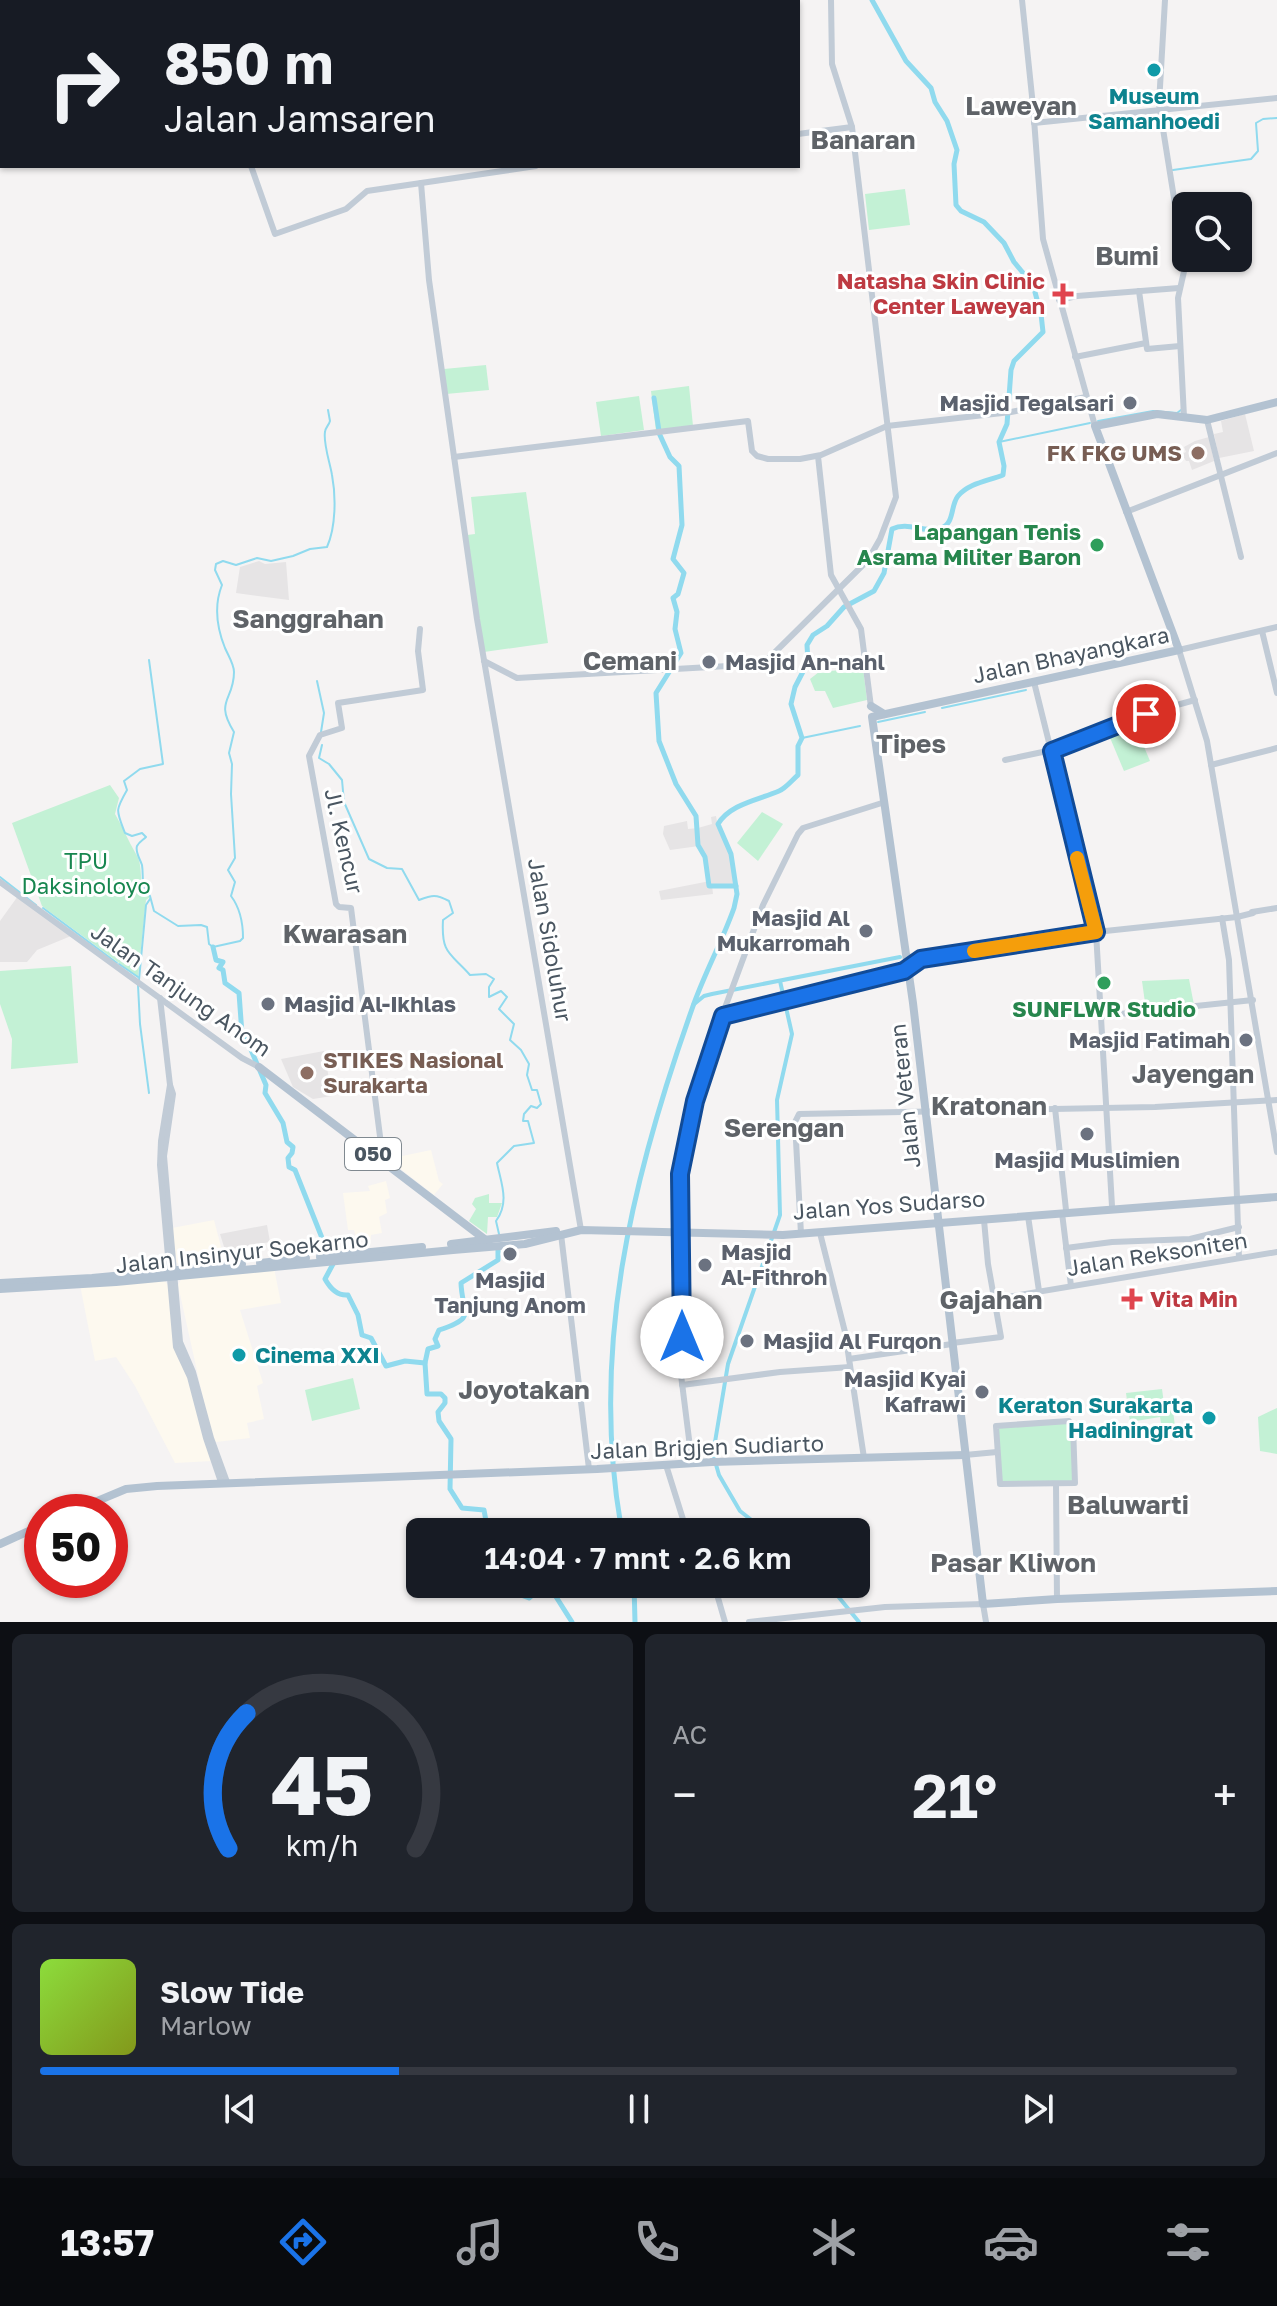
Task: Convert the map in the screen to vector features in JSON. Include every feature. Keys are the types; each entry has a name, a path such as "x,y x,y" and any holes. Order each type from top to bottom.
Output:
{"main road":[{"path":"1179,650 1095,426 1151,415 1207,420 1277,402"},
{"name":"Jalan Bhayangkara","path":"872,717 1179,650"},
{"path":"871,706 885,714"},
{"name":"Jalan Veteran","path":"872,717 908,969 983,1604"},
{"name":"Jalan Tanjung Anom","path":"257,1066 383,1162 497,1243"},
{"name":"Jalan Yos Sudarso","path":"497,1243 581,1228 776,1234 1277,1195"},
{"name":"Jalan Yos Sudarso","path":"937,1222 1064,1211"},
{"name":"Jalan Yos Sudarso","path":"801,1232 820,1233 866,1227"},
{"path":"497,1243 543,1241 581,1228"},
{"name":"Jalan Insinyur Soekarno","path":"0,1286 172,1274 497,1243"},
{"name":"Jalan Brigjen Sudiarto","path":"118,1494 133,1488 224,1482 965,1455"},
{"path":"0,1544 24,1533"},
{"path":"983,1604 1277,1591"}],"street":[{"path":"484,661 517,678 763,664 842,594 872,555 896,501 852,127 832,64 831,0"},
{"path":"1022,0 1042,235 1095,426"},
{"path":"1165,0 1160,110 1185,267 1177,288 1184,417"},
{"path":"1034,123 1277,98"},
{"path":"800,134 852,127"},
{"path":"252,168 275,234 343,210 363,193 384,187 522,168"},
{"name":"Jalan Sidoluhur","path":"421,183 429,280 484,661 581,1228"},
{"path":"1059,300 1177,288"},
{"path":"1139,291 1146,343 1150,350 1178,347"},
{"path":"1075,357 1146,343"},
{"path":"454,457 748,421 752,451 760,457 818,456 889,427 1007,412 1086,397"},
{"path":"1207,420 1241,557"},
{"path":"867,436 889,427"},
{"path":"880,432 890,437"},
{"path":"1126,512 1277,453"},
{"name":"Jalan Veteran","path":"818,456 831,575 852,609 862,633 872,717"},
{"name":"Jalan Bhayangkara","path":"1179,650 1277,627"},
{"name":"Jl. Kencur","path":"383,1162 351,908 336,904 309,752 318,737 342,728 338,703 423,690 418,651 420,629"},
{"path":"1262,631 1277,693"},
{"path":"1179,650 1211,765 1277,1152"},
{"path":"1034,682 1096,932 1112,1208"},
{"path":"1005,760 1052,751 1155,711 1195,700"},
{"path":"1211,765 1277,748"},
{"path":"692,1463 682,1385 683,1232 680,1183 682,1158 695,1101 763,905 801,830 885,802"},
{"name":"Jalan Tanjung Anom","path":"0,882 257,1066"},
{"path":"906,956 921,959 1277,908"},
{"path":"1222,918 1228,947 1239,1258"},
{"path":"723,1016 908,969 921,959"},
{"path":"1101,1016 1251,1000"},
{"path":"164,1001 161,1013 170,1094 162,1156 178,1342 206,1438 224,1482"},
{"path":"801,1232 797,1115 1105,1108 1277,1100"},
{"path":"1055,1108 1071,1286"},
{"path":"1028,1216 1039,1291"},
{"path":"682,1385 850,1363 1001,1337 984,1220"},
{"path":"1066,1248 1112,1242 1190,1239 1239,1227"},
{"path":"820,1233 850,1363 864,1458"},
{"path":"561,1234 589,1469"},
{"name":"Jalan Reksoniten","path":"995,1299 1277,1252"},
{"path":"1069,1421 1073,1426 1077,1480 1074,1484 1056,1487 1000,1484 996,1426 1069,1421"},
{"path":"965,1455 997,1452"},
{"path":"666,1465 683,1518"},
{"path":"1056,1487 1057,1599"},
{"path":"718,1598 725,1622"},
{"path":"749,1622 849,1610 983,1604 986,1622"}],"shaded area":[{"path":"1245,414 1254,451 1219,458 1214,434 1223,432 1221,421"},
{"name":"FK FKG UMS","path":"1209,437 1214,461 1192,470 1182,454 1186,452 1184,447"},
{"path":"259,561 265,564 286,562 289,600 236,593 240,567"},
{"path":"716,816 719,832 729,850 735,886 712,885 713,894 661,900 659,891 710,881 705,855 699,846 670,850 663,834 664,826 687,821 688,829 698,828 712,824 711,817"},
{"path":"18,896 71,936 37,950 27,962 0,962 0,921"},
{"name":"STIKES Nasional Surakarta","path":"324,1051 332,1096 313,1099 293,1087 281,1059"},
{"path":"431,1150 439,1181 443,1184 434,1195 388,1159"},
{"path":"386,1181 390,1198 385,1200 387,1213 379,1217 382,1233 371,1235 370,1246 364,1247 362,1236 356,1237 354,1230 348,1230 343,1193 370,1191 368,1186"},
{"path":"214,1220 225,1262 183,1266 177,1263 172,1228"},
{"path":"267,1225 270,1242 225,1250 220,1234"},
{"path":"274,1268 281,1303 240,1310 263,1383 257,1386 264,1419 247,1423 250,1438 216,1442 211,1434 178,1285 182,1278"},
{"path":"163,1279 168,1285 177,1356 188,1375 212,1461 175,1463 135,1386 116,1357 95,1361 80,1285"}],"green space":[{"path":"905,189 910,225 869,230 865,194"},
{"path":"486,365 489,390 446,394 444,369"},
{"path":"689,386 693,426 656,431 651,391"},
{"path":"639,396 644,430 601,436 596,402"},
{"path":"526,492 548,643 484,652 467,535 475,534 471,497"},
{"path":"863,668 867,700 833,708 825,691 815,691 810,679 819,672"},
{"path":"1134,723 1150,761 1124,771 1108,733"},
{"name":"TPU Daksinoloyo","path":"110,785 119,798 115,814 139,859 143,888 150,897 146,900 138,977 42,906 12,823"},
{"path":"762,812 783,824 758,861 737,843"},
{"path":"71,966 78,1063 11,1069 12,1039 0,1004 0,971"},
{"path":"1189,979 1194,1005 1146,1010 1142,981"},
{"path":"489,1194 489,1203 502,1203 497,1217 488,1217 487,1234 469,1221 476,1209 472,1204 475,1198"},
{"path":"353,1378 360,1409 312,1421 305,1390"},
{"path":"1162,1389 1165,1411 1173,1410 1175,1427 1162,1429 1160,1417 1130,1422 1126,1393"},
{"path":"1277,1408 1277,1454 1260,1451 1258,1417"},
{"path":"1070,1423 1074,1482 1001,1483 998,1427"}],"waterway":[{"path":"620,1518 613,1465 611,1398 614,1332 622,1266 635,1201 670,1073 697,996 734,908 737,894 731,854 718,824 723,817 745,803 782,790 798,775 798,746 802,738 791,704 795,687 808,662 807,645 813,635 827,626 844,607 874,591 884,573 892,529 904,526 929,530 941,528 948,522 962,492 1003,475 999,442 1007,424 1011,370 1014,361 1043,332 1033,285 1014,262 1004,243 984,222 961,211 956,205 954,164 957,150 947,121 935,102 931,88 906,61 872,0"},
{"path":"1173,170 1251,159 1258,151 1256,123 1277,118"},
{"path":"654,398 659,431"},
{"path":"149,660 163,764 140,769 124,781 127,790 118,811 120,820 125,833 132,836 142,833 146,837 138,845 137,851 144,885 154,911 178,926 207,927 209,944 213,947 240,941 243,938 242,922 231,896 235,882 228,870 235,858 229,753 234,732 225,707 234,672 218,625 217,608 222,585 215,570 216,564 223,561 236,565 257,558 271,561 327,547 335,502 325,442 325,431 330,421 328,410"},
{"path":"1098,421 1153,411 1177,413 1181,410"},
{"path":"999,442 1090,423"},
{"path":"659,433 670,457 679,466 682,525 673,559 684,573 678,594 673,598 677,612 675,629 681,653 656,693 659,741 676,784 696,816 698,845 705,857 709,886 736,886"},
{"path":"317,681 324,713 321,732"},
{"path":"942,708 1026,690"},
{"path":"878,722 925,712"},
{"path":"802,738 860,726"},
{"path":"322,745 319,758 329,764 342,780 344,802 369,859 387,868 402,869 419,900 434,896 449,901 453,913 443,920 444,940 449,952 470,975 486,974 494,979 489,987 489,997 501,991 507,997 499,1009 514,1024 510,1040 521,1050 529,1064 527,1075 532,1090 537,1090 541,1104 537,1108 531,1106 524,1114 523,1121 528,1121 534,1143 514,1146 497,1163 504,1200 496,1221 499,1234"},
{"path":"0,877 36,905"},
{"path":"139,980 146,905 150,899"},
{"path":"43,908 117,963"},
{"path":"213,947 216,960 223,962 219,968 223,970 225,983 239,993 242,1034 266,1085 265,1093 283,1123 287,1142 293,1147 288,1158 289,1167 295,1170 328,1253"},
{"path":"693,1005 712,994 900,957"},
{"path":"119,964 138,977"},
{"path":"749,1518 740,1511 719,1475 713,1454 728,1364 780,1215 777,1100 792,1034 780,981"},
{"path":"138,985 149,1093"},
{"path":"485,1518 484,1510 462,1508 450,1489 451,1439 439,1421 438,1412 445,1398 441,1394 427,1394 425,1363 428,1349 438,1346 435,1339 439,1330 463,1318 465,1308 461,1283 498,1260 498,1250"},
{"path":"333,1264 325,1279 335,1291 348,1295 358,1315 362,1335 371,1338 386,1366 405,1361 425,1363"},
{"path":"557,1598 572,1622"},
{"path":"634,1598 635,1622"},
{"path":"839,1598 859,1622"}],"slow traffic":[{"path":"974,951 1096,932 1077,858"}],"place":[{"name":"Museum Samanhoedi","path":"1154,70"},
{"name":"Natasha Skin Clinic Center Laweyan","path":"1063,294"},
{"name":"Masjid Tegalsari","path":"1130,403"},
{"name":"FK FKG UMS","path":"1198,453"},
{"name":"Lapangan Tenis Asrama Militer Baron","path":"1097,545"},
{"name":"Masjid An-nahl","path":"709,662"},
{"name":"Masjid Al Mukarromah","path":"866,931"},
{"name":"SUNFLWR Studio","path":"1104,983"},
{"name":"Masjid Al-Ikhlas","path":"268,1004"},
{"name":"Masjid Fatimah","path":"1246,1040"},
{"name":"STIKES Nasional Surakarta","path":"307,1073"},
{"name":"Masjid Muslimien","path":"1087,1134"},
{"name":"Masjid Tanjung Anom","path":"510,1254"},
{"name":"Masjid Al-Fithroh","path":"705,1265"},
{"name":"Vita Min","path":"1132,1299"},
{"name":"Masjid Al Furqon","path":"747,1341"},
{"name":"Cinema XXI","path":"239,1355"},
{"name":"Masjid Kyai Kafrawi","path":"982,1392"},
{"name":"Keraton Surakarta Hadiningrat","path":"1209,1418"}],"district":[{"name":"Laweyan","path":"1021,106"},
{"name":"Banaran","path":"863,140"},
{"name":"Bumi","path":"1127,256"},
{"name":"Sanggrahan","path":"308,619"},
{"name":"Cemani","path":"630,661"},
{"name":"Tipes","path":"911,744"},
{"name":"Kwarasan","path":"345,934"},
{"name":"Jayengan","path":"1193,1074"},
{"name":"Kratonan","path":"989,1106"},
{"name":"Serengan","path":"784,1128"},
{"name":"Gajahan","path":"991,1300"},
{"name":"Joyotakan","path":"524,1390"},
{"name":"Baluwarti","path":"1128,1505"},
{"name":"Pasar Kliwon","path":"1013,1563"}],"route":[{"path":"682,1337 682,1158 695,1101 723,1016 904,971 921,959 1096,932 1052,751 1146,714"}]}
